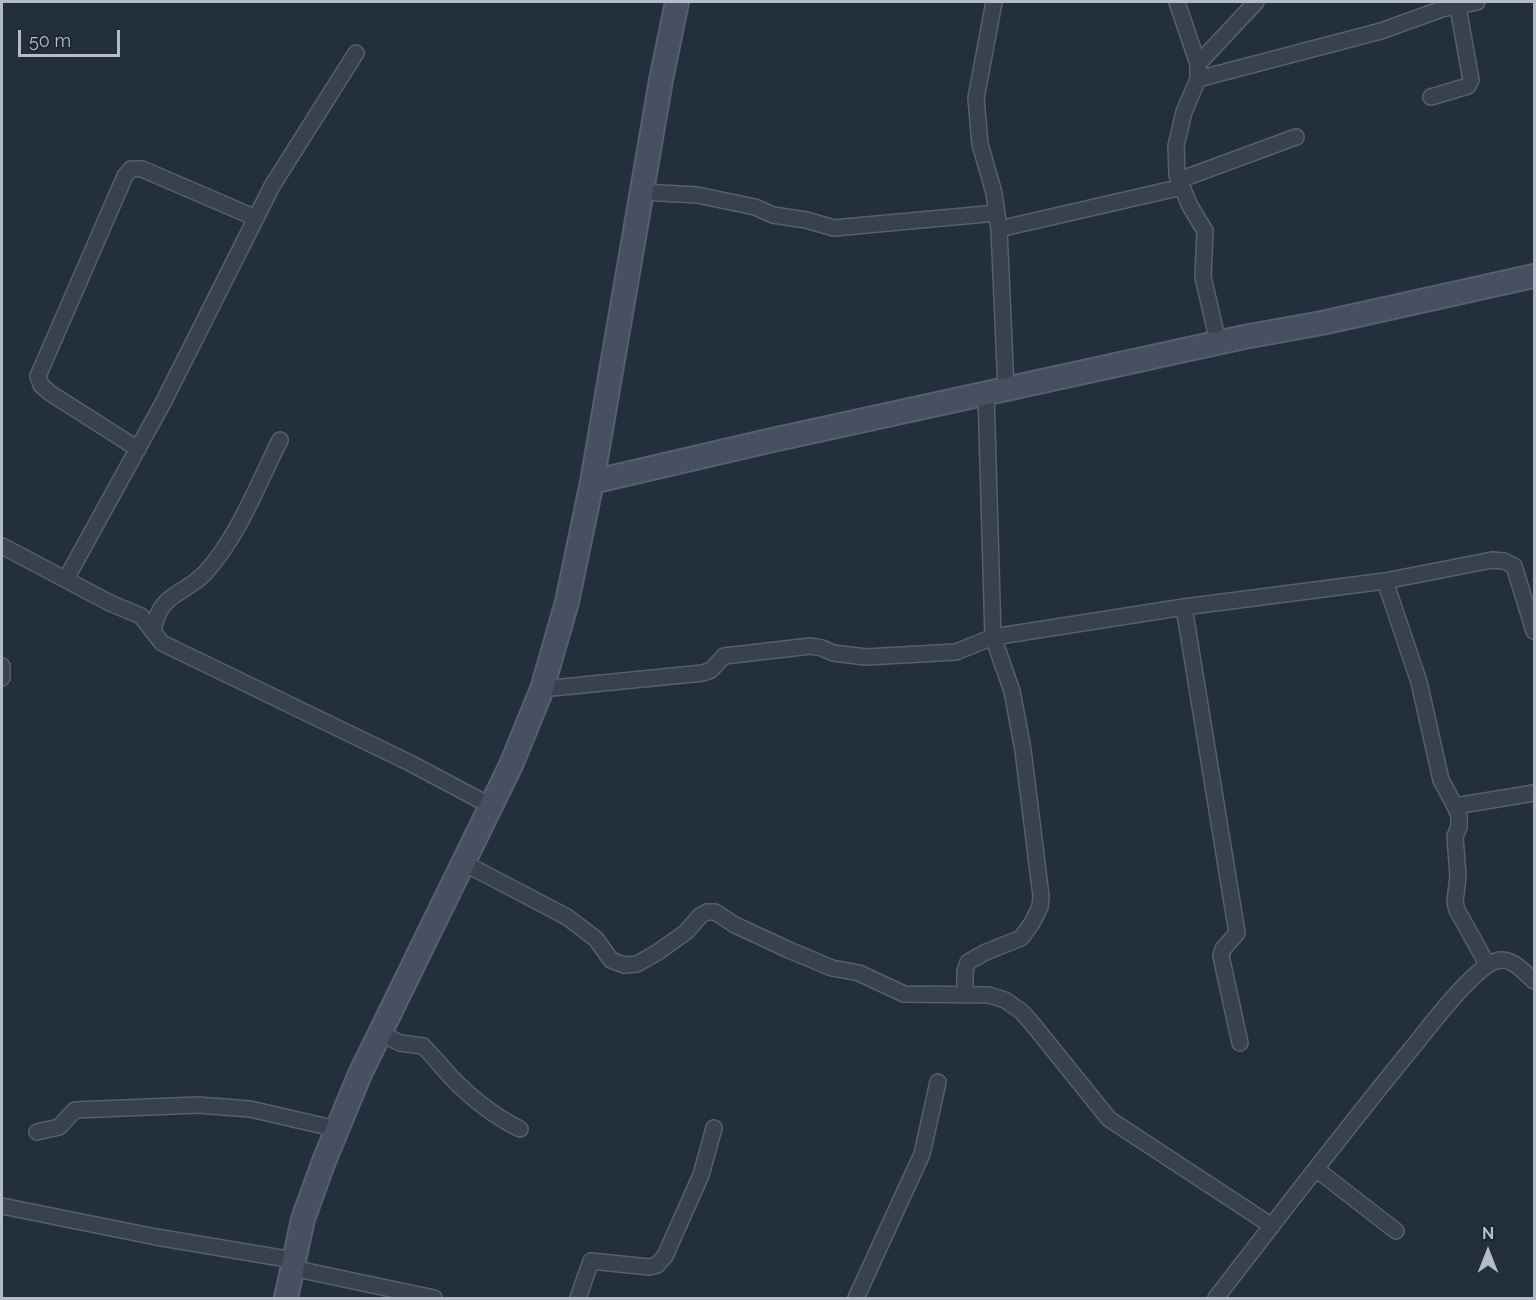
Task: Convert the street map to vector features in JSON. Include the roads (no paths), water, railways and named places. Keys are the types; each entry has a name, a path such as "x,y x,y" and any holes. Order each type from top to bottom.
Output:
{"street":[{"path":"286,1299 303,1219 360,1074 511,765 542,689 567,602 592,482 661,80 677,2"},
{"path":"965,994 965,971 969,962 986,952 1021,938 1040,907 1041,896 1023,750 1012,691 993,637 999,229 994,193 980,144 976,98 994,2"},
{"path":"1177,2 1198,71"},
{"path":"1218,342 1203,278 1205,231 1180,184 1177,175 1176,146 1184,112 1198,71 1256,2"},
{"path":"1198,71 1382,31 1442,9 1477,2"},
{"path":"1431,97 1468,86 1471,80 1459,13 1455,7"},
{"path":"66,579 169,391 272,186 356,53"},
{"path":"999,229 1180,184 1296,137"},
{"path":"138,449 50,393 41,385 38,376 125,176 131,169 142,169 256,218"},
{"path":"642,192 697,195 755,207 773,215 797,218 834,228 997,213"},
{"path":"592,482 1218,342 1322,323 1534,276"},
{"path":"153,631 156,614 172,596 204,575 226,548 280,440"},
{"path":"2,546 110,603 141,616 162,643 410,763 491,806"},
{"path":"542,689 704,673 711,670 724,656 753,651 811,646 833,653 866,657 956,652 993,637 1184,607 1385,581 1492,560 1504,561 1514,566 1534,631"},
{"path":"1385,581 1419,682 1441,780 1455,806 1459,827 1455,836 1458,876 1455,902 1457,910 1487,964"},
{"path":"1184,607 1237,933 1221,956 1240,1043"},
{"path":"2,666 2,678"},
{"path":"1455,806 1534,793"},
{"path":"464,863 567,917 597,939 611,960 624,965 637,964 686,932 700,916 707,912 715,912 735,925 789,950 832,968 859,973 904,994 989,994 1005,1000 1022,1012 1109,1119 1272,1226"},
{"path":"1216,1299 1451,1000 1487,964 1505,959 1514,963 1534,981"},
{"path":"380,1033 400,1043 423,1046 452,1078 484,1107 500,1119 520,1129"},
{"path":"856,1299 922,1154 938,1082"},
{"path":"37,1132 58,1127 75,1110 198,1105 250,1109 337,1129"},
{"path":"578,1299 591,1261 649,1267 657,1265 664,1256 701,1175 714,1128"},
{"path":"1316,1169 1396,1231"},
{"path":"2,1206 292,1264 435,1299"}]}
